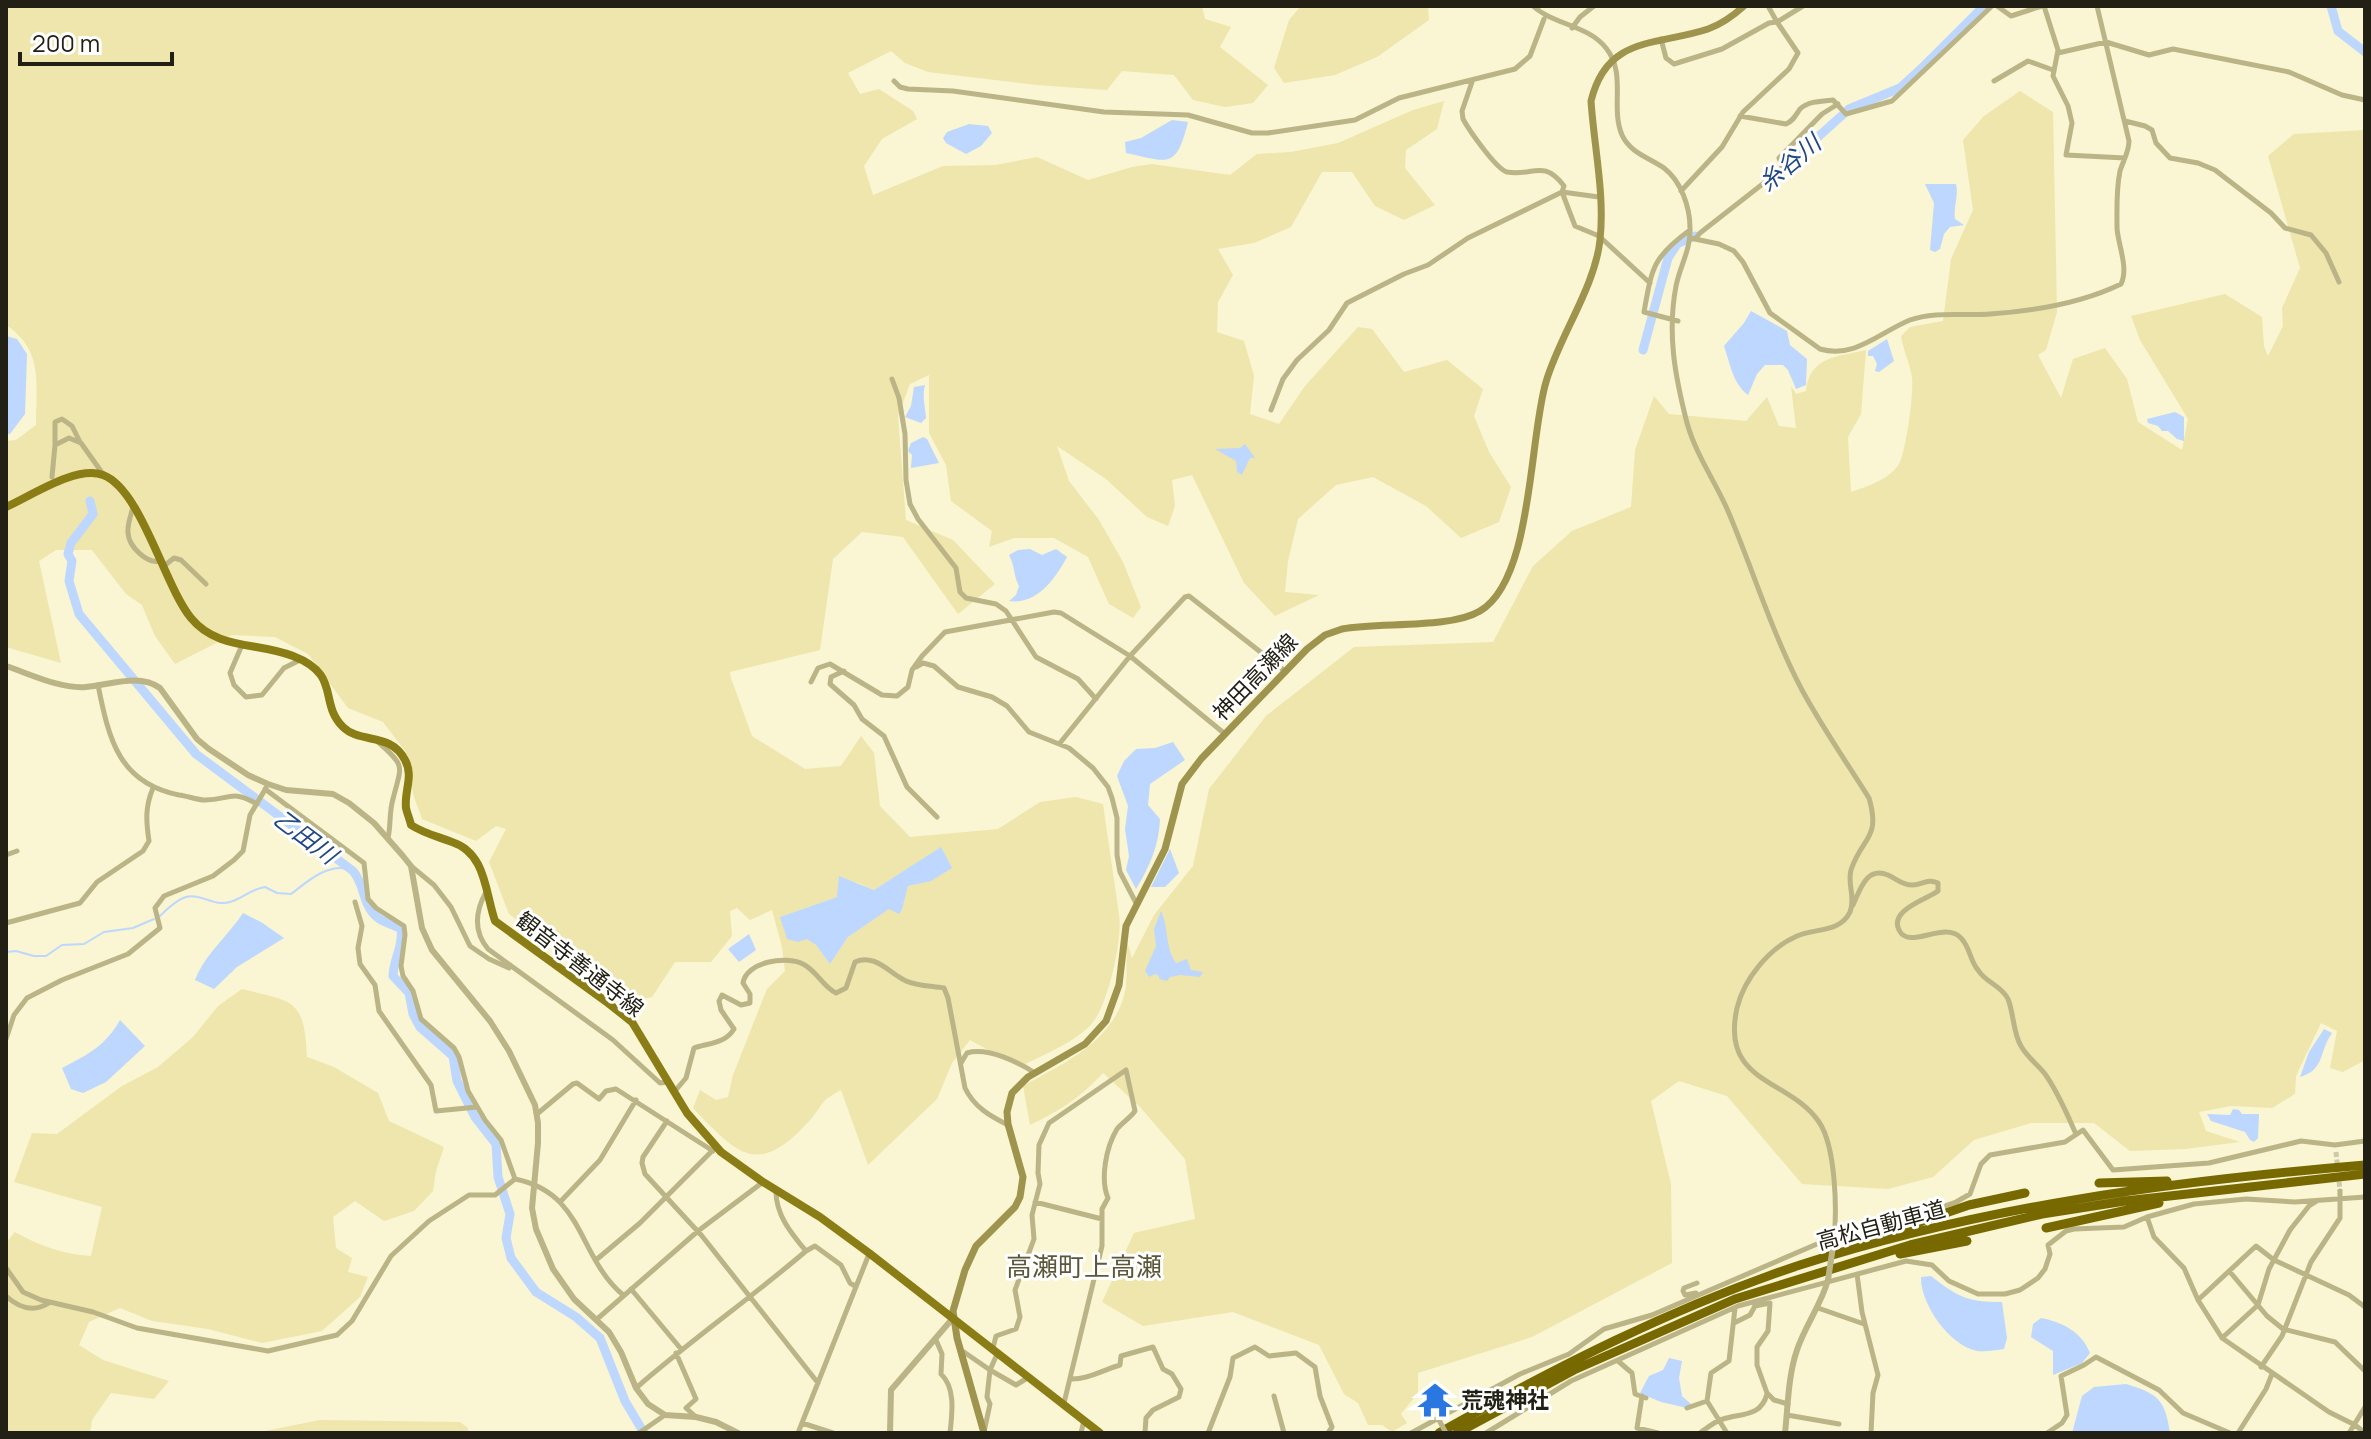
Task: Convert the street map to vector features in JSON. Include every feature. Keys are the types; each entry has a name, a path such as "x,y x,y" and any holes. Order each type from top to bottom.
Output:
{"highway":[{"name":"高松自動車道","path":"1439,1433 1582,1356 1679,1312 1767,1277 1848,1252 2040,1205 2200,1181 2365,1165"},
{"name":"高松自動車道","path":"1457,1433 1574,1370 1695,1315 1770,1287 1952,1234 2042,1214 2365,1174"},
{"path":"2099,1183 2200,1181"},
{"path":"2046,1228 2249,1186"},
{"path":"1767,1277 1903,1226 1969,1205 2025,1193"},
{"path":"1856,1262 1967,1241"}],"main road":[{"path":"1613,60 1640,44 1714,26 1744,6"},
{"name":"神田高瀬線","path":"984,1433 960,1349 953,1318 954,1302 976,1246 1020,1197 1023,1177 1008,1126 1007,1112 1012,1093 1035,1073 1085,1044 1106,1021 1116,1000 1126,926 1165,849 1182,784 1194,766 1316,641 1334,631 1372,625 1458,619 1480,611 1497,596 1507,578 1523,521 1546,380 1594,265 1600,238 1591,101 1601,72 1613,60"},
{"path":"6,507 67,477 85,473 103,475 119,486 134,506 186,610 197,625 215,637 301,659"},
{"name":"観音寺善通寺線","path":"301,659 319,671 336,717 344,729 386,742 405,758 410,771 406,807 411,825 429,836 454,842 472,853 482,870 495,921 632,1022 695,1125 715,1149 869,1253 1100,1433"}],"street":[{"path":"1533,6 1598,40 1613,60 1618,75 1621,134 1634,151 1673,177 1681,191 1692,239 1677,281 1671,345 1674,373 1698,452 1728,511 1803,691 1869,798 1875,825 1851,871 1851,910"},
{"path":"1573,28 1580,17 1594,6"},
{"path":"1681,191 1722,147 1740,116 1797,59 1798,53 1768,6"},
{"path":"1660,38 1668,62 1674,64 1722,49 1803,6"},
{"path":"1692,239 1783,168 1780,162 1822,114 1892,101 1995,6 2011,16 2043,6 2058,53 2053,70 2072,123 2066,155 2125,158"},
{"path":"1692,239 1724,245 1738,255 1770,313 1820,349 1847,351 1911,320 1991,314 2064,303 2099,295 2121,284 2124,273 2116,203 2129,141 2097,6"},
{"path":"894,81 908,89 953,91 1104,112 1188,115 1252,133 1355,120 1399,98 1515,69 1536,45 1544,19"},
{"path":"2058,53 2106,42 2149,55 2173,49 2289,72 2342,95 2365,100"},
{"path":"1994,81 2028,61 2053,70"},
{"path":"1472,81 1462,111 1463,119 1495,166 1509,172 1532,169 1551,172 1564,186 1562,192 1575,226 1600,238 1650,283"},
{"path":"1740,116 1786,124 1791,123 1806,105 1833,100 1842,108"},
{"path":"2124,121 2152,130 2156,143 2170,158 2215,170 2271,213 2285,228 2311,235 2326,253 2339,282"},
{"path":"1271,410 1283,379 1297,360 1329,330 1347,303 1428,265 1468,238 1562,192 1599,197"},
{"path":"1675,320 1644,312 1657,260 1665,248 1690,230"},
{"path":"892,379 899,398 905,434 910,504 956,568 960,592 966,598 996,604 1013,618 1036,657 1078,679 1096,699"},
{"path":"52,477 55,422 62,419 72,426 103,475"},
{"path":"55,445 69,438 81,443"},
{"path":"134,506 127,528 130,540 148,560 162,564 174,558 181,560 206,584"},
{"path":"1060,743 1130,656 1185,597 1189,596 1286,672"},
{"path":"811,682 816,670 826,664 844,671 869,688 897,696 908,687 912,670 922,656 945,632 1013,618 1061,613 1130,656 1225,734"},
{"path":"242,645 230,673 234,685 246,697 262,695 284,668 301,659"},
{"path":"912,670 923,663 934,666 952,684 992,697 1007,706 1029,732 1060,743 1093,768 1108,787 1117,818 1120,872 1136,903"},
{"path":"6,666 72,687 139,680 153,683 160,688 197,739 266,787 364,863 368,899 376,908 404,926 401,966 403,976 413,991 421,1019 454,1048 477,1107 501,1140 515,1179"},
{"path":"844,671 831,677 830,684 854,705 862,719 884,736 907,787 937,817"},
{"path":"98,685 116,753 133,773 153,788 206,800 235,794 257,804"},
{"path":"373,738 399,764 401,773 392,802 388,838"},
{"path":"6,1039 14,1015 27,998 62,980 128,954 160,928 155,908 164,896 200,883 234,860 243,851 250,815 266,787"},
{"path":"266,787 333,794 349,803 434,885 451,907 470,946 489,959 517,971"},
{"path":"6,923 80,903 108,873 143,851 149,841 146,816 153,788"},
{"path":"6,855 17,851"},
{"path":"411,866 422,928 432,950 490,1021 526,1082 537,1114 538,1143 532,1208 536,1229 553,1269 574,1299 609,1332 636,1388 648,1404 665,1415 696,1417 716,1422 738,1433"},
{"path":"1785,1433 1791,1371 1797,1348 1828,1282 1837,1202 1824,1131 1811,1113 1748,1069 1739,1051 1736,1013 1746,984 1765,959 1798,935 1837,926 1851,910 1863,882 1870,875 1880,873 1911,885 1928,880 1938,883 1938,891 1913,904 1901,915 1897,923 1899,930 1903,936 1915,938 1943,931 1959,935 1976,968 2007,996 2020,1045 2046,1076 2076,1134"},
{"path":"486,891 478,905 477,916 480,938 488,949 613,1040 660,1083 668,1082"},
{"path":"355,902 362,926 358,948 360,964 375,985 379,1011 431,1085 436,1111 477,1107"},
{"path":"674,1092 686,1078 694,1048 727,1038 734,1029 719,1005 720,998 726,995 745,1006 751,999 743,983 750,970 765,963 783,961 803,964 836,993 846,988 855,962 865,958 909,982 944,988 970,1099 988,1115 1008,1126"},
{"path":"961,1064 967,1053 976,1051 1005,1058 1035,1073"},
{"path":"984,1433 996,1336 1016,1329 1020,1317 1015,1290 1034,1239 1032,1215 1040,1184 1039,1145 1049,1123 1126,1070 1135,1111 1118,1128 1108,1156 1104,1188 1108,1198 1102,1209 1102,1246 1064,1403"},
{"path":"537,1114 577,1083 598,1099 606,1091 616,1089 715,1149 621,1241 596,1260"},
{"path":"561,1201 600,1160 636,1100"},
{"path":"667,1121 643,1157 645,1174 698,1231 818,1383"},
{"path":"1411,1433 1520,1374 1569,1354 1604,1329 1652,1315 1834,1239 1956,1202 1970,1194 1981,1164 1990,1155 2065,1142 2083,1130 2113,1170 2209,1163 2301,1141 2335,1149 2365,1141"},
{"path":"515,1179 547,1190 561,1201 605,1277 623,1295"},
{"path":"6,1268 23,1292 50,1302 93,1312 137,1328 268,1351 337,1335 352,1321 391,1256 429,1221 469,1195 495,1195 515,1179"},
{"path":"596,1320 698,1231 763,1182"},
{"path":"776,1188 775,1199 782,1218 806,1251"},
{"path":"2261,1367 2274,1352 2305,1274 2340,1218 2340,1191"},
{"path":"1486,1433 1551,1391 1697,1322 1735,1308 1899,1262 1915,1261 1932,1265 1949,1281 1978,1294 2005,1294 2020,1290 2038,1278 2050,1254 2048,1245 2066,1231 2124,1227 2194,1204 2246,1199 2318,1201 2365,1197"},
{"path":"2222,1338 2258,1305 2274,1260 2290,1230 2309,1206 2318,1201"},
{"path":"1035,1202 1102,1219"},
{"path":"2147,1217 2154,1237 2184,1268 2198,1300 2222,1338 2261,1367 2365,1433"},
{"path":"636,1388 678,1351 815,1246 841,1265 850,1283 855,1286"},
{"path":"2198,1300 2256,1246 2274,1260 2349,1295 2365,1307"},
{"path":"798,1433 869,1253"},
{"path":"2230,1272 2267,1316 2283,1329 2335,1342 2365,1371"},
{"path":"1857,1274 1878,1375 1873,1393 1871,1433"},
{"path":"1697,1283 1684,1288 1683,1293 1703,1293"},
{"path":"631,1289 678,1351 696,1399 686,1408 696,1417"},
{"path":"6,1296 21,1306 33,1309 50,1302"},
{"path":"1754,1304 1770,1303 1768,1331 1757,1347 1757,1365 1767,1393 1774,1400 1788,1404"},
{"path":"1734,1323 1750,1315 1754,1304"},
{"path":"1727,1433 1707,1401 1711,1373 1729,1361 1735,1308"},
{"path":"1818,1308 1865,1324"},
{"path":"890,1433 891,1390 953,1318"},
{"path":"936,1340 942,1354 941,1374 946,1379 954,1412 950,1433"},
{"path":"1070,1379 1080,1380 1120,1365 1121,1356 1153,1347 1163,1369 1172,1374 1181,1389 1179,1397 1153,1410 1146,1418 1145,1433"},
{"path":"1208,1433 1230,1377 1233,1358 1255,1347 1269,1356 1296,1353 1315,1367 1320,1396 1332,1427 1328,1433"},
{"path":"960,1349 1016,1385 1030,1376"},
{"path":"2047,1433 2062,1423 2067,1415 2061,1376 2096,1357 2159,1390 2183,1413 2230,1433"},
{"path":"1618,1361 1632,1373 1635,1394 1644,1397 1637,1428 1658,1433"},
{"path":"2238,1433 2272,1374"},
{"path":"1700,1433 1721,1419 1753,1414 1765,1403 1767,1393"},
{"path":"1274,1396 1284,1433"},
{"path":"1687,1408 1707,1401"},
{"path":"2349,1433 2365,1407"},
{"path":"639,1433 665,1415"},
{"path":"1787,1415 1839,1424"},
{"path":"1438,1419 1446,1433"},
{"path":"1081,1433 1084,1420"},
{"path":"802,1423 833,1433"}],"shaded area":[{"path":"6,6 1202,6 1205,19 1231,27 1220,47 1268,85 1253,103 1225,107 1193,100 1174,75 1122,71 1107,90 1037,85 928,72 905,63 891,51 848,73 860,94 879,89 913,111 917,119 882,139 864,166 873,195 943,166 996,165 1037,157 1088,180 1152,164 1230,175 1257,154 1291,152 1338,143 1413,110 1444,101 1437,129 1406,150 1405,168 1435,205 1404,220 1375,206 1352,172 1322,172 1291,227 1254,243 1218,249 1233,275 1218,302 1217,332 1244,341 1254,376 1250,414 1279,424 1305,386 1358,327 1372,329 1404,372 1447,360 1483,389 1474,416 1489,452 1511,487 1499,522 1461,538 1426,506 1373,477 1336,485 1298,519 1288,561 1285,592 1319,595 1275,616 1244,583 1192,475 1172,480 1175,506 1168,526 1147,517 1106,479 1057,446 1069,481 1099,520 1123,562 1141,607 1133,618 1109,604 1088,557 1054,538 1014,538 989,547 992,531 951,501 946,465 929,433 929,375 910,384 898,416 906,520 953,540 995,584 958,614 903,537 862,532 833,559 820,650 730,672 731,678 752,736 805,769 841,766 861,736 874,753 880,806 910,837 998,829 1040,802 1076,797 1103,804 1120,925 1113,970 1104,1001 1093,1022 1069,1042 1038,1058 1019,1067 970,1040 952,1063 937,1099 868,1165 841,1090 826,1100 793,1137 777,1149 763,1154 749,1154 723,1138 693,1108 700,1090 716,1100 728,1097 733,1075 767,989 785,971 772,910 750,920 737,908 730,911 732,936 711,962 675,962 652,997 628,1003 509,914 489,862 506,829 496,826 476,841 422,819 413,794 406,752 383,722 348,708 308,654 275,637 232,635 175,664 155,636 142,605 126,594 92,550 56,550 39,561 61,663 6,647 6,441 16,440 36,425 37,396 32,357 27,346 6,325","holes":["941,848 931,880 908,886 902,910 899,913 889,908 848,937 830,964 816,945 780,917 837,897 856,882 874,890"]},
{"path":"1301,6 1428,6 1429,20 1377,57 1335,75 1284,83 1274,68 1289,20"},
{"path":"2020,91 2053,112 2057,312 2046,350 2038,355 2061,398 2073,359 2105,348 2127,379 2138,422 2182,450 2188,419 2140,340 2131,316 2225,294 2262,317 2264,346 2268,356 2283,326 2282,308 2300,268 2268,156 2294,134 2365,130 2365,1060 2343,1072 2330,1068 2337,1031 2321,1023 2296,1076 2295,1094 2272,1108 2231,1106 2199,1112 2206,1131 2240,1142 2185,1149 2130,1151 2094,1123 2031,1123 1974,1140 1933,1177 1888,1189 1802,1184 1727,1096 1679,1081 1651,1101 1671,1184 1672,1263 1532,1337 1418,1373 1418,1393 1401,1414 1407,1423 1392,1432 1382,1425 1368,1425 1358,1403 1344,1394 1319,1345 1233,1312 1143,1326 1102,1302 1134,1233 1195,1219 1185,1159 1140,1107 1103,1073 1070,1103 1030,1125 1023,1086 1087,1048 1112,1021 1121,1005 1126,986 1127,942 1132,958 1154,915 1193,866 1209,789 1266,716 1354,647 1493,642 1533,566 1572,531 1631,507 1635,450 1654,396 1669,414 1746,421 1767,397 1779,426 1796,428 1791,386 1796,394 1806,391 1809,379 1819,364 1866,350 1861,414 1848,437 1851,492 1890,474 1902,457 1912,396 1911,373 1901,336 1910,327 1943,321 1951,259 1973,210 1963,140 1984,116"},
{"path":"242,989 274,997 293,1006 303,1024 307,1057 334,1067 378,1093 389,1121 444,1147 433,1191 414,1211 384,1221 355,1201 333,1217 336,1248 352,1258 348,1272 368,1277 360,1297 322,1331 262,1343 208,1329 152,1321 120,1308 89,1322 79,1345 103,1360 169,1381 154,1399 111,1393 92,1420 90,1433 6,1433 6,1243 15,1232 52,1248 91,1256 102,1207 14,1182 32,1133 57,1134 122,1086 158,1067 193,1037 218,1006"},
{"path":"320,1420 460,1422 468,1428 468,1433 255,1433"}],"water":[{"path":"1172,120 1188,122 1179,148 1169,159 1126,153 1125,142 1141,138"},
{"path":"969,124 988,126 992,133 981,146 966,154 943,138 947,132"},
{"path":"1925,184 1956,184 1955,219 1964,225 1950,227 1944,234 1940,249 1935,252 1930,250 1934,203"},
{"path":"1751,311 1787,331 1790,345 1807,359 1806,385 1796,389 1783,365 1765,365 1757,374 1748,395 1739,385 1724,346"},
{"path":"6,336 17,339 27,354 25,414 10,434 6,434"},
{"path":"1887,339 1894,361 1879,372 1875,371 1877,364 1873,356 1868,356 1868,351"},
{"path":"925,385 926,418 921,423 905,417 911,406 914,387"},
{"path":"2175,412 2184,417 2184,441 2148,423 2147,419"},
{"path":"923,437 939,463 911,468 912,455 908,451 911,443"},
{"path":"1245,444 1255,458 1250,458 1242,475 1237,472 1236,461 1215,449 1240,448"},
{"path":"1030,549 1042,555 1056,549 1067,557 1044,589 1028,599 1009,601 1016,595 1019,586 1009,555"},
{"path":"1173,742 1185,760 1150,784 1148,805 1160,819 1158,838 1146,872 1136,889 1126,870 1129,856 1125,829 1128,806 1117,776 1124,761 1136,749 1155,748"},
{"path":"941,847 952,868 931,881 908,886 899,914 889,909 848,937 830,964 816,945 807,939 798,942 787,939 780,917 837,897 839,876 874,890"},
{"path":"1170,849 1179,873 1165,887 1151,887"},
{"path":"1161,911 1170,951 1176,963 1187,959 1191,970 1203,972 1200,977 1180,975 1167,981 1155,974 1149,977 1145,971 1156,946 1154,929"},
{"path":"243,913 284,938 237,967 214,989 195,980 205,962"},
{"path":"749,934 756,950 739,962 728,949"},
{"path":"120,1020 145,1046 106,1082 83,1093 71,1089 62,1068 96,1048"},
{"path":"2324,1029 2332,1033 2318,1065 2300,1077 2309,1052"},
{"path":"2233,1109 2242,1114 2259,1114 2258,1138 2254,1142 2245,1132 2211,1121 2207,1114 2230,1115"},
{"path":"1931,1276 1964,1297 2002,1302 2007,1338 2004,1349 1977,1351 1947,1333 1931,1311 1922,1288 1921,1277"},
{"path":"2041,1318 2064,1325 2082,1339 2090,1353 2082,1363 2053,1375 2053,1351 2031,1337 2033,1324"},
{"path":"1669,1358 1682,1361 1679,1378 1682,1396 1691,1404 1687,1408 1640,1393 1649,1376 1663,1370"},
{"path":"2126,1384 2146,1391 2158,1400 2166,1412 2170,1433 2072,1433 2082,1396 2094,1387"}],"waterway":[{"name":"糸谷川","path":"1777,174 1849,109 1900,88 1984,6"},
{"path":"2331,6 2338,31 2365,52"},
{"name":"糸谷川","path":"1643,350 1668,258 1677,244 1695,236"},
{"name":"乙田川","path":"90,501 93,514 71,543 68,554 72,561 69,581 79,614 196,754 353,871 372,912 401,929 393,976 409,993 413,1014 420,1027 453,1056 457,1081 475,1117 496,1144 498,1177 510,1214 506,1238 511,1258 536,1292 576,1317 600,1338 625,1401 644,1433"},
{"path":"160,916 175,902 186,897 224,903 265,887 277,893 291,894 325,871 349,869"},
{"path":"6,952 46,956 62,945 84,944 104,932 133,928 154,919"}],"tunnel":[{"path":"2336,1152 2340,1191"}],"place":[{"name":"荒魂神社","path":"1435,1400"}],"district":[{"name":"高瀬町上高瀬","path":"1084,1266"}]}
